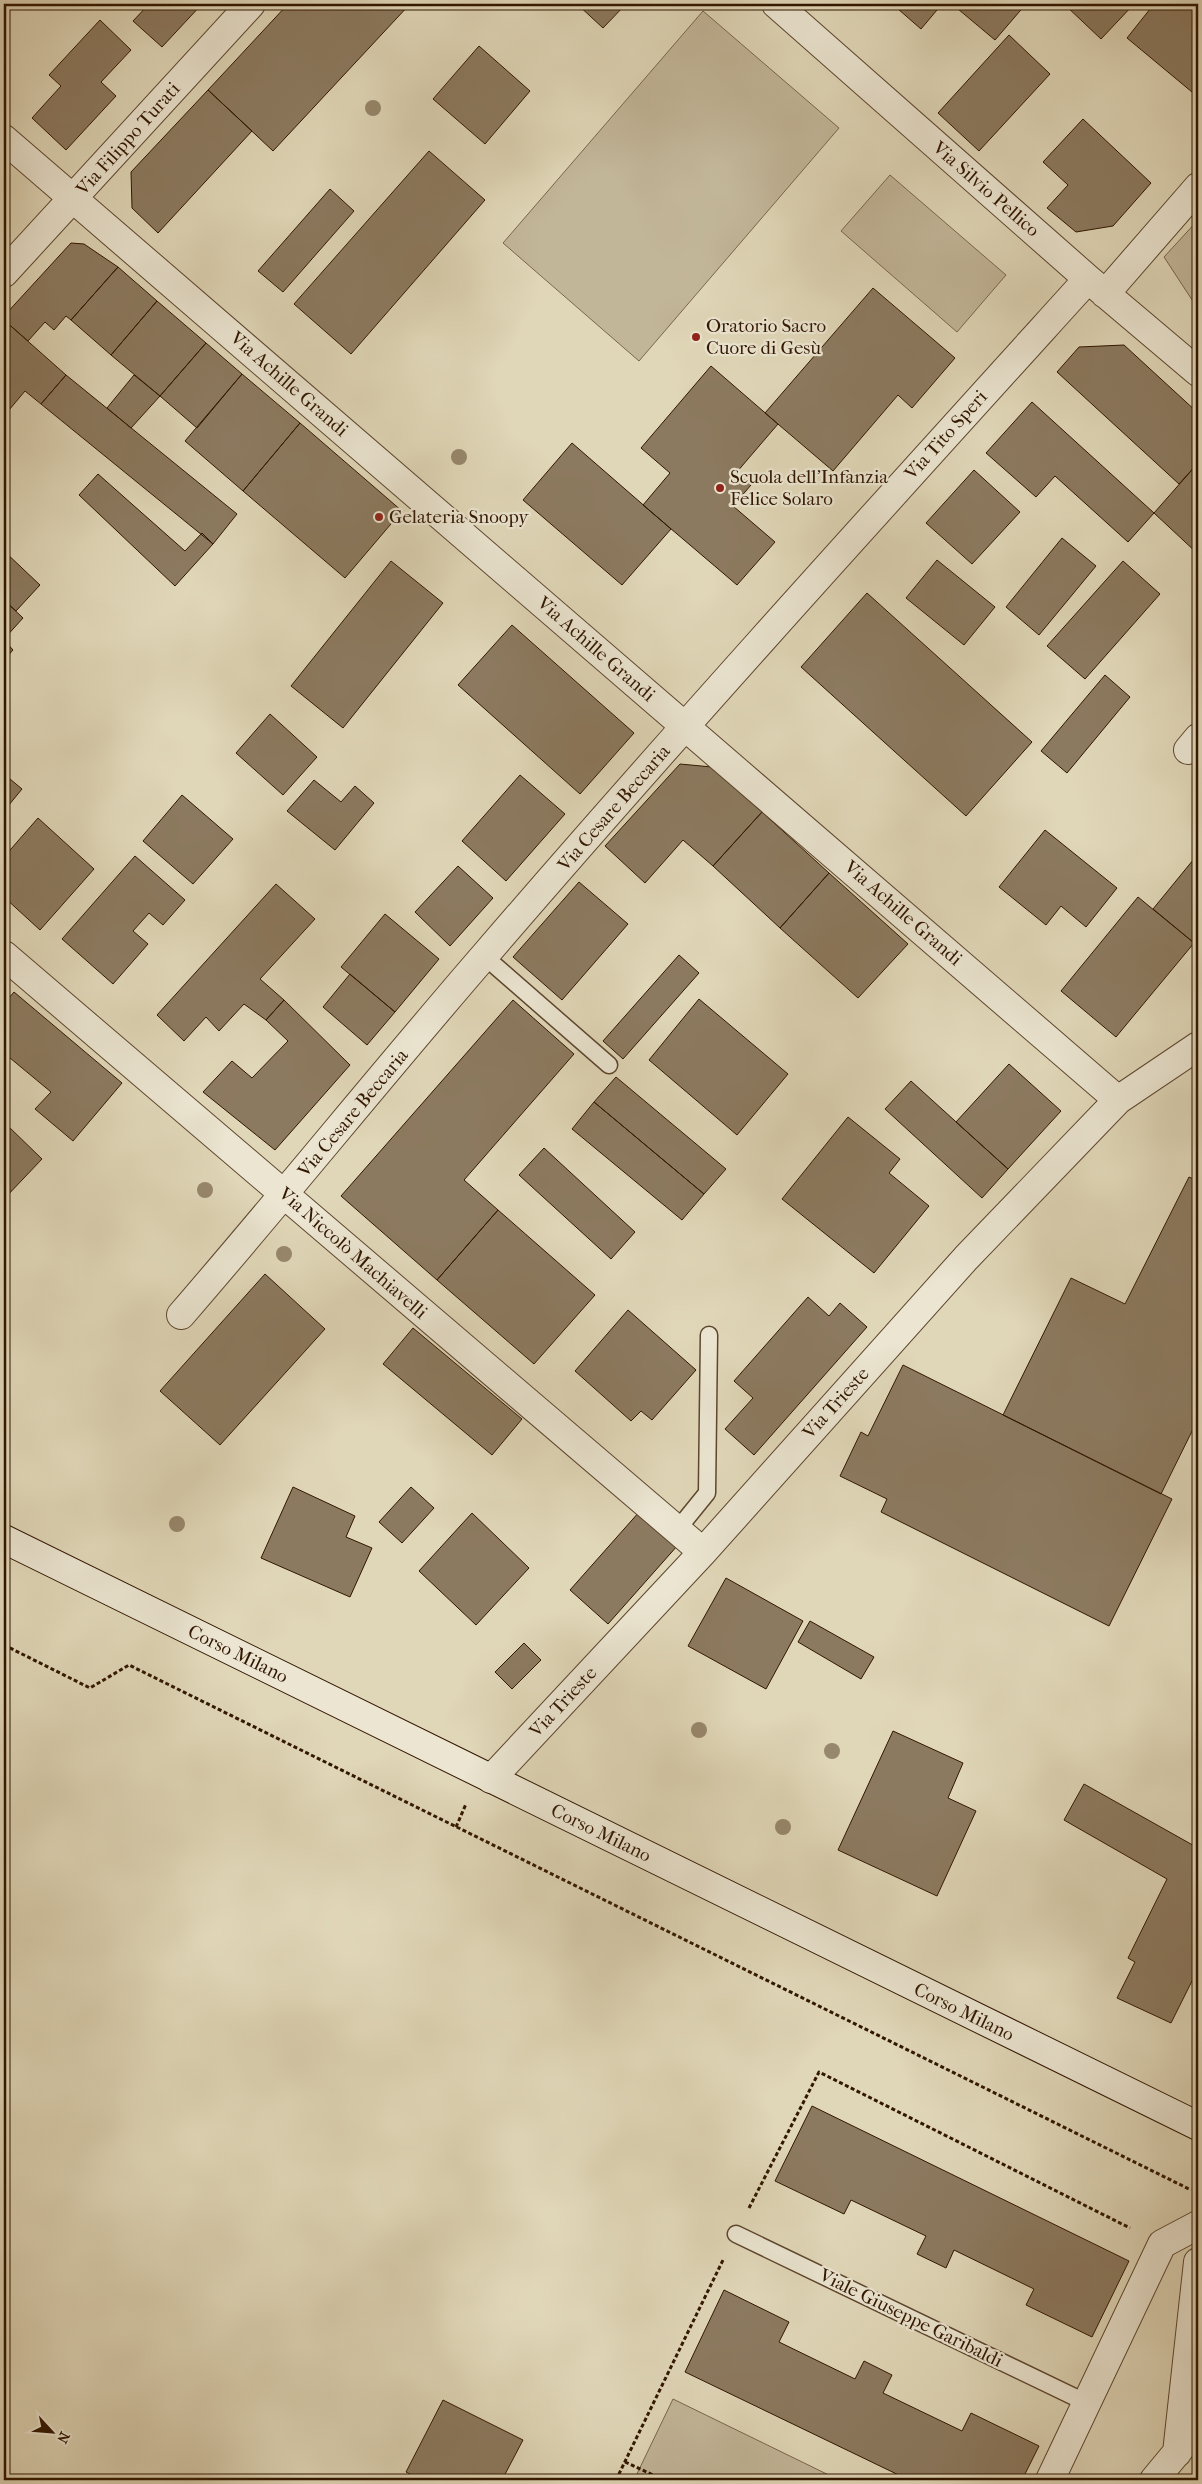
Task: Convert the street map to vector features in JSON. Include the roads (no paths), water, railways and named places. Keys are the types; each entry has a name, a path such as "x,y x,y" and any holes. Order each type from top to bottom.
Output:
{"street":[{"name":"Via Filippo Turati","path":"4,273 251,4"},
{"name":"Via Silvio Pellico","path":"776,4 804,13 1097,287 1198,372"},
{"name":"Via Achille Grandi","path":"4,139 1118,1100"},
{"name":"Via Tito Speri","path":"685,727 854,536 1097,287 1198,187"},
{"name":"Via Cesare Beccaria","path":"181,1315 285,1195 484,956 685,727"},
{"name":"Via Niccolò Machiavelli","path":"4,954 703,1552"},
{"name":"Via Trieste","path":"491,1780 703,1552 966,1258 1118,1100 1198,1046"},
{"name":"Corso Milano","path":"4,1539 1198,2126"},
{"path":"1050,2480 1162,2244 1198,2225"},
{"path":"1176,2453 1198,2262"},
{"path":"1154,2480 1198,2426"}],"lane":[{"path":"484,956 609,1065"},
{"path":"677,1530 707,1492 709,1335"},
{"name":"Viale Giuseppe Garibaldi","path":"736,2234 1087,2403"}],"place":[{"name":"Oratorio Sacro Cuore di Gesù","path":"696,337"},
{"name":"Scuola dell'Infanzia Felice Solaro","path":"720,488"},
{"name":"Gelateria Snoopy","path":"379,517"}]}
